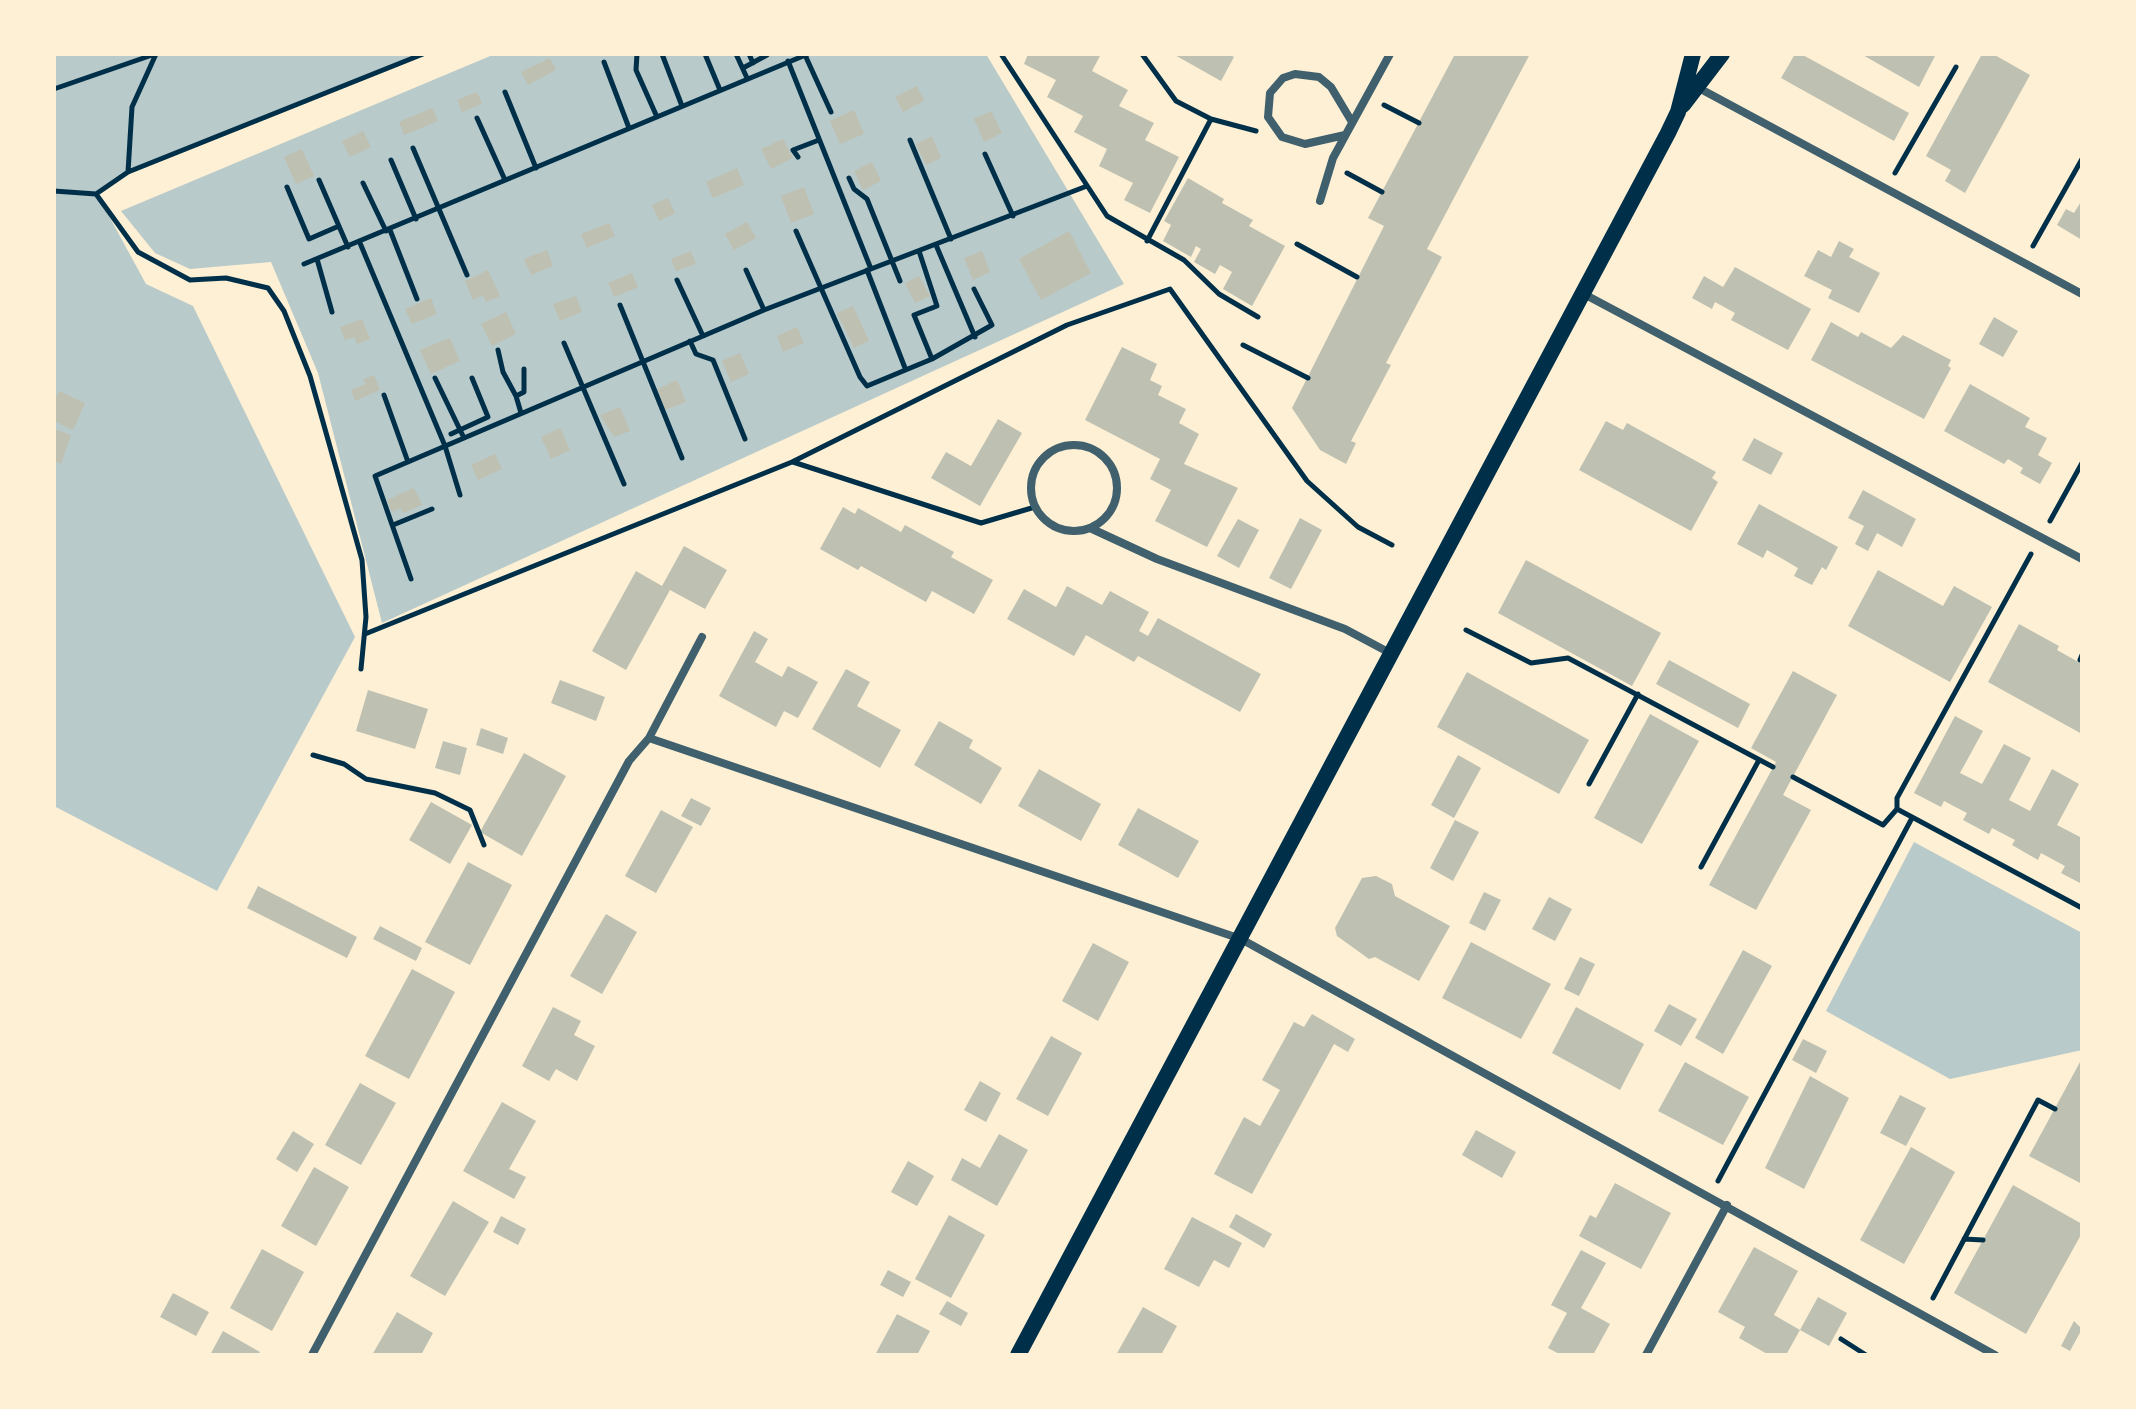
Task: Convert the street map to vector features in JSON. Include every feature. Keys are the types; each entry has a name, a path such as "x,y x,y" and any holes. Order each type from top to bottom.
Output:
{"main road":[{"path":"1691,84 1693,54"},
{"path":"1018,1355 1241,939 1691,84 1722,54"}],"street":[{"path":"1320,201 1331,165 1345,135 1390,54"},
{"path":"1345,135 1305,144 1293,143 1273,129 1268,117 1270,93 1283,78 1300,73 1319,77 1331,87 1352,122"},
{"path":"1691,84 2082,294"},
{"path":"1581,293 2082,559"},
{"path":"1059,447 1088,447 1111,464 1118,492 1105,519 1090,528 1067,531 1054,527 1035,507 1031,480 1046,455 1059,447"},
{"path":"1090,528 1157,559 1345,629 1390,653"},
{"path":"312,1355 629,761 649,738 702,637"},
{"path":"649,738 1241,939 1995,1355"},
{"path":"1646,1355 1727,1205"}],"path":[{"path":"54,89 156,54"},
{"path":"128,172 132,107 156,54"},
{"path":"54,191 96,194 128,172 423,54"},
{"path":"637,54 636,70 657,117"},
{"path":"662,54 682,106"},
{"path":"705,54 720,90"},
{"path":"736,54 747,78"},
{"path":"749,54 753,63"},
{"path":"304,264 806,54 831,112"},
{"path":"1001,54 1107,216 1184,260 1219,294 1258,317"},
{"path":"1142,54 1176,101 1211,119 1250,132 1273,129"},
{"path":"743,68 767,55"},
{"path":"788,61 905,368"},
{"path":"604,62 629,128"},
{"path":"1887,187 1956,67"},
{"path":"505,92 536,168"},
{"path":"1366,96 1419,123"},
{"path":"477,118 505,180"},
{"path":"1147,241 1211,119"},
{"path":"798,157 793,150 819,140"},
{"path":"910,140 951,239"},
{"path":"413,148 467,275"},
{"path":"985,154 1013,216"},
{"path":"2024,261 2082,159"},
{"path":"391,160 416,219"},
{"path":"1331,165 1382,192"},
{"path":"849,178 854,189 867,199 900,281"},
{"path":"319,180 348,247"},
{"path":"363,183 388,231 417,299"},
{"path":"411,579 375,476 764,310 1087,186"},
{"path":"287,187 309,239 339,226"},
{"path":"96,194 138,252 190,280 226,278 268,288 284,311 310,376 362,560 365,634 361,669"},
{"path":"796,231 860,377 867,386 932,359 992,325 974,289"},
{"path":"360,243 445,446 460,495"},
{"path":"1297,244 1357,277"},
{"path":"936,245 975,337"},
{"path":"919,251 937,306 914,315 932,359"},
{"path":"317,259 332,312"},
{"path":"746,270 764,310"},
{"path":"677,280 703,336"},
{"path":"365,634 792,462 1067,325 1170,289 1307,481 1358,527 1392,545"},
{"path":"620,305 682,458"},
{"path":"690,341 696,354 713,360 745,439"},
{"path":"564,343 624,484"},
{"path":"1243,345 1308,378"},
{"path":"498,350 503,372 521,413"},
{"path":"516,396 524,392 524,369"},
{"path":"435,378 464,438"},
{"path":"451,434 488,417 472,378"},
{"path":"384,395 408,462"},
{"path":"792,462 981,523 1035,507"},
{"path":"1793,777 1883,825 1897,809 1897,798 2082,463"},
{"path":"393,525 432,509"},
{"path":"1466,630 1531,663 1568,658 1773,767"},
{"path":"1589,784 1638,694"},
{"path":"313,755 344,764 366,779 435,793 470,810 484,845"},
{"path":"1701,867 1759,760"},
{"path":"1897,809 2082,908"},
{"path":"1710,1196 1912,818"},
{"path":"1930,1303 2038,1100 2055,1109"},
{"path":"1964,1239 1983,1240"},
{"path":"1841,1339 1866,1355"}],"shaded area":[{"path":"54,54 423,54 128,172 97,194 146,284 193,306 355,637 217,891 54,806"},
{"path":"495,54 986,54 1124,284 382,623 318,373 271,262 190,269 155,253 121,211"},
{"path":"1914,842 2082,933 2082,1050 1950,1079 1826,1011"}],"building":[{"path":"1028,54 1101,54 1092,71 1128,90 1119,106 1154,123 1145,140 1179,157 1150,213 1124,200 1133,183 1099,166 1107,149 1074,132 1083,116 1047,97 1056,80 1024,64"},
{"path":"1173,54 1228,54 1234,57 1221,81"},
{"path":"1455,54 1530,54 1427,249 1442,257 1386,363 1391,365 1351,441 1356,443 1346,464 1320,450 1292,408 1384,226 1368,218"},
{"path":"1795,54 1801,54 1909,113 1894,141 1781,78"},
{"path":"1861,54 1936,54 1919,87"},
{"path":"1982,54 1993,54 2030,75 1965,193 1945,181 1951,170 1926,156"},
{"path":"550,58 556,70 528,85 521,72"},
{"path":"917,86 924,101 903,112 895,97"},
{"path":"477,92 482,104 462,112 457,100"},
{"path":"432,108 438,121 404,135 399,122"},
{"path":"854,110 864,134 840,144 830,121"},
{"path":"991,111 1002,133 984,142 974,119"},
{"path":"363,131 371,147 350,157 342,141"},
{"path":"932,136 941,158 926,165 916,144"},
{"path":"783,139 793,158 771,169 761,149"},
{"path":"302,149 314,176 296,184 284,157"},
{"path":"872,162 881,181 863,190 854,171"},
{"path":"737,168 744,185 713,198 706,182"},
{"path":"1188,178 1224,199 1222,203 1253,220 1249,226 1285,246 1252,306 1223,289 1232,272 1220,265 1215,274 1194,262 1201,249 1196,246 1191,257 1163,241 1171,225 1164,221"},
{"path":"804,187 814,214 791,223 781,196"},
{"path":"668,198 675,213 659,221 652,205"},
{"path":"2082,200 2082,240 2057,225 2066,209 2074,213"},
{"path":"747,222 756,238 734,250 725,234"},
{"path":"609,223 615,236 587,248 581,234"},
{"path":"1069,231 1091,273 1041,300 1019,259"},
{"path":"1839,241 1854,249 1849,257 1880,273 1859,313 1828,298 1832,290 1804,276 1818,250 1831,257"},
{"path":"547,250 553,266 531,275 524,259"},
{"path":"691,251 696,264 676,271 671,259"},
{"path":"982,251 990,272 973,280 964,258"},
{"path":"1735,267 1811,309 1788,350 1731,320 1735,313 1715,302 1712,309 1692,298 1704,276 1723,287"},
{"path":"488,270 500,296 486,302 483,295 473,300 465,281"},
{"path":"632,273 638,287 614,297 608,283"},
{"path":"919,276 930,296 915,303 905,283"},
{"path":"576,296 582,312 560,321 553,304"},
{"path":"431,298 437,314 412,324 405,309"},
{"path":"853,306 869,341 854,348 837,313"},
{"path":"506,312 516,334 492,346 481,324"},
{"path":"1994,317 2018,331 2003,357 1979,344"},
{"path":"362,319 370,339 357,344 354,337 345,340 340,327"},
{"path":"1831,322 1858,337 1861,332 1891,348 1903,335 1951,360 1948,366 1951,368 1924,419 1811,360"},
{"path":"797,327 804,343 783,352 777,336"},
{"path":"450,338 460,361 431,374 420,350"},
{"path":"1122,347 1157,364 1150,380 1162,386 1158,395 1186,409 1179,423 1199,434 1184,464 1238,488 1207,547 1155,521 1171,490 1150,479 1160,459 1085,420"},
{"path":"740,353 749,374 731,382 722,361"},
{"path":"374,375 380,390 355,401 351,390 366,384 363,379"},
{"path":"677,380 686,402 665,410 657,389"},
{"path":"1970,384 2030,418 2025,427 2047,438 2038,455 2052,463 2040,484 2020,473 2023,468 2008,459 2004,464 1944,431"},
{"path":"59,391 85,403 73,430 54,421 54,402"},
{"path":"620,407 630,431 614,437 600,415"},
{"path":"998,419 1022,433 980,506 931,478 946,452 971,466"},
{"path":"1606,421 1623,430 1627,423 1716,472 1712,478 1718,482 1691,531 1579,470"},
{"path":"560,428 570,450 551,459 541,437"},
{"path":"54,429 71,435 61,464 54,461"},
{"path":"1754,438 1783,453 1771,475 1742,460"},
{"path":"495,454 502,469 478,480 471,465"},
{"path":"414,488 422,505 403,513 401,508 392,512 387,500"},
{"path":"1863,490 1916,519 1902,547 1877,533 1868,551 1855,544 1864,526 1848,518"},
{"path":"1759,504 1838,547 1826,570 1822,567 1812,585 1794,576 1798,568 1767,550 1763,558 1737,544"},
{"path":"843,507 855,514 858,508 901,532 905,525 954,552 951,557 993,580 974,614 932,591 926,602 861,566 858,570 820,549"},
{"path":"1300,518 1322,530 1291,589 1269,578"},
{"path":"1238,519 1259,530 1239,568 1217,556"},
{"path":"684,546 727,570 705,609 670,590 626,670 592,651 636,571 662,586"},
{"path":"1526,560 1661,633 1632,686 1498,613"},
{"path":"1878,570 1943,606 1954,586 1992,607 1950,682 1848,626"},
{"path":"1067,586 1102,605 1110,591 1149,612 1139,631 1148,636 1158,618 1261,674 1240,712 1138,656 1134,662 1086,635 1074,656 1007,619 1024,589 1056,607"},
{"path":"2019,624 2059,646 2057,650 2082,664 2082,734 1988,682"},
{"path":"754,631 768,639 755,662 782,677 788,666 818,682 798,718 784,711 776,727 719,696"},
{"path":"1669,660 1750,704 1738,728 1656,684"},
{"path":"846,669 870,682 857,706 901,730 880,768 812,729"},
{"path":"1793,671 1837,695 1783,795 1811,810 1756,910 1709,885 1776,762 1751,748"},
{"path":"1467,672 1589,740 1559,794 1437,727"},
{"path":"560,680 605,697 596,721 551,703"},
{"path":"368,690 428,709 415,749 356,731"},
{"path":"1650,714 1699,741 1642,844 1594,818"},
{"path":"1955,716 1983,731 1960,773 1982,784 2004,744 2031,758 2009,800 2030,811 2052,769 2079,784 2057,825 2082,838 2082,884 2061,873 2065,866 2041,853 2038,860 2012,845 2015,840 1992,828 1989,834 1963,820 1967,813 1944,801 1941,807 1914,793"},
{"path":"939,721 973,740 969,748 1002,768 981,804 914,765"},
{"path":"481,728 508,738 503,754 476,745"},
{"path":"443,741 467,748 460,775 435,768"},
{"path":"524,753 566,776 522,856 480,832"},
{"path":"1458,755 1481,768 1454,818 1431,805"},
{"path":"1039,769 1101,804 1081,841 1018,806"},
{"path":"691,798 711,808 701,826 681,816"},
{"path":"431,802 472,825 450,864 409,840"},
{"path":"1138,808 1199,841 1178,878 1118,845"},
{"path":"661,810 693,827 656,893 625,876"},
{"path":"1455,820 1479,832 1453,881 1430,868"},
{"path":"468,862 512,885 470,965 425,942"},
{"path":"1376,876 1392,884 1395,896 1450,926 1419,981 1375,957 1369,959 1337,936 1335,928 1362,878"},
{"path":"258,886 357,937 347,958 247,908"},
{"path":"1484,892 1501,900 1485,931 1469,923"},
{"path":"1549,897 1572,909 1555,941 1532,929"},
{"path":"606,914 637,932 602,994 570,976"},
{"path":"380,926 422,948 416,961 373,939"},
{"path":"1471,942 1551,984 1521,1039 1442,998"},
{"path":"1093,943 1129,962 1098,1021 1062,1001"},
{"path":"1743,950 1772,966 1723,1054 1695,1038"},
{"path":"1580,957 1595,964 1579,996 1564,989"},
{"path":"412,969 455,992 409,1079 365,1056"},
{"path":"1669,1004 1697,1019 1681,1046 1654,1031"},
{"path":"553,1007 581,1021 574,1035 595,1046 577,1081 556,1069 549,1081 522,1066"},
{"path":"1576,1007 1644,1044 1620,1090 1552,1053"},
{"path":"1312,1014 1355,1039 1348,1052 1334,1044 1252,1194 1214,1174 1244,1117 1260,1126 1280,1090 1262,1080 1294,1022 1304,1027"},
{"path":"1051,1036 1082,1053 1048,1116 1016,1099"},
{"path":"1803,1039 1827,1051 1816,1073 1792,1060"},
{"path":"1685,1062 1749,1097 1723,1145 1658,1111"},
{"path":"2082,1063 2082,1184 2029,1156"},
{"path":"1810,1076 1849,1098 1804,1189 1765,1168"},
{"path":"980,1081 1001,1093 986,1122 964,1110"},
{"path":"360,1083 396,1103 361,1165 325,1145"},
{"path":"1900,1095 1926,1108 1906,1146 1880,1133"},
{"path":"502,1102 536,1121 509,1169 526,1177 514,1199 463,1171"},
{"path":"1476,1130 1516,1152 1502,1178 1462,1155"},
{"path":"293,1131 314,1144 297,1172 276,1159"},
{"path":"999,1134 1028,1150 997,1206 951,1180 962,1158 980,1168"},
{"path":"1911,1147 1955,1172 1904,1264 1860,1240"},
{"path":"908,1161 934,1176 917,1206 891,1192"},
{"path":"314,1167 349,1187 316,1246 281,1226"},
{"path":"1615,1183 1671,1213 1641,1269 1579,1236 1590,1215 1596,1218"},
{"path":"2013,1185 2082,1224 2082,1233 2026,1334 1954,1293"},
{"path":"453,1201 489,1222 445,1296 410,1276"},
{"path":"1236,1214 1272,1234 1264,1248 1229,1227"},
{"path":"949,1215 985,1235 951,1298 915,1279"},
{"path":"501,1216 526,1229 518,1245 493,1232"},
{"path":"1192,1217 1242,1243 1229,1268 1214,1260 1199,1287 1164,1269"},
{"path":"1754,1247 1798,1271 1774,1315 1800,1330 1786,1355 1769,1355 1739,1338 1745,1327 1718,1312"},
{"path":"262,1249 304,1272 272,1331 230,1308"},
{"path":"1581,1250 1606,1263 1581,1308 1610,1324 1593,1355 1561,1355 1548,1348 1567,1313 1551,1305"},
{"path":"888,1270 911,1282 903,1297 880,1285"},
{"path":"173,1293 209,1312 196,1336 160,1317"},
{"path":"1818,1297 1847,1313 1829,1346 1800,1330"},
{"path":"947,1301 968,1313 961,1326 939,1314"},
{"path":"1143,1307 1177,1326 1161,1355 1116,1355"},
{"path":"397,1312 433,1333 421,1355 372,1355"},
{"path":"897,1314 930,1331 917,1355 875,1355"},
{"path":"2074,1321 2082,1329 2070,1351 2061,1346"},
{"path":"223,1331 260,1352 258,1355 210,1355"}]}
